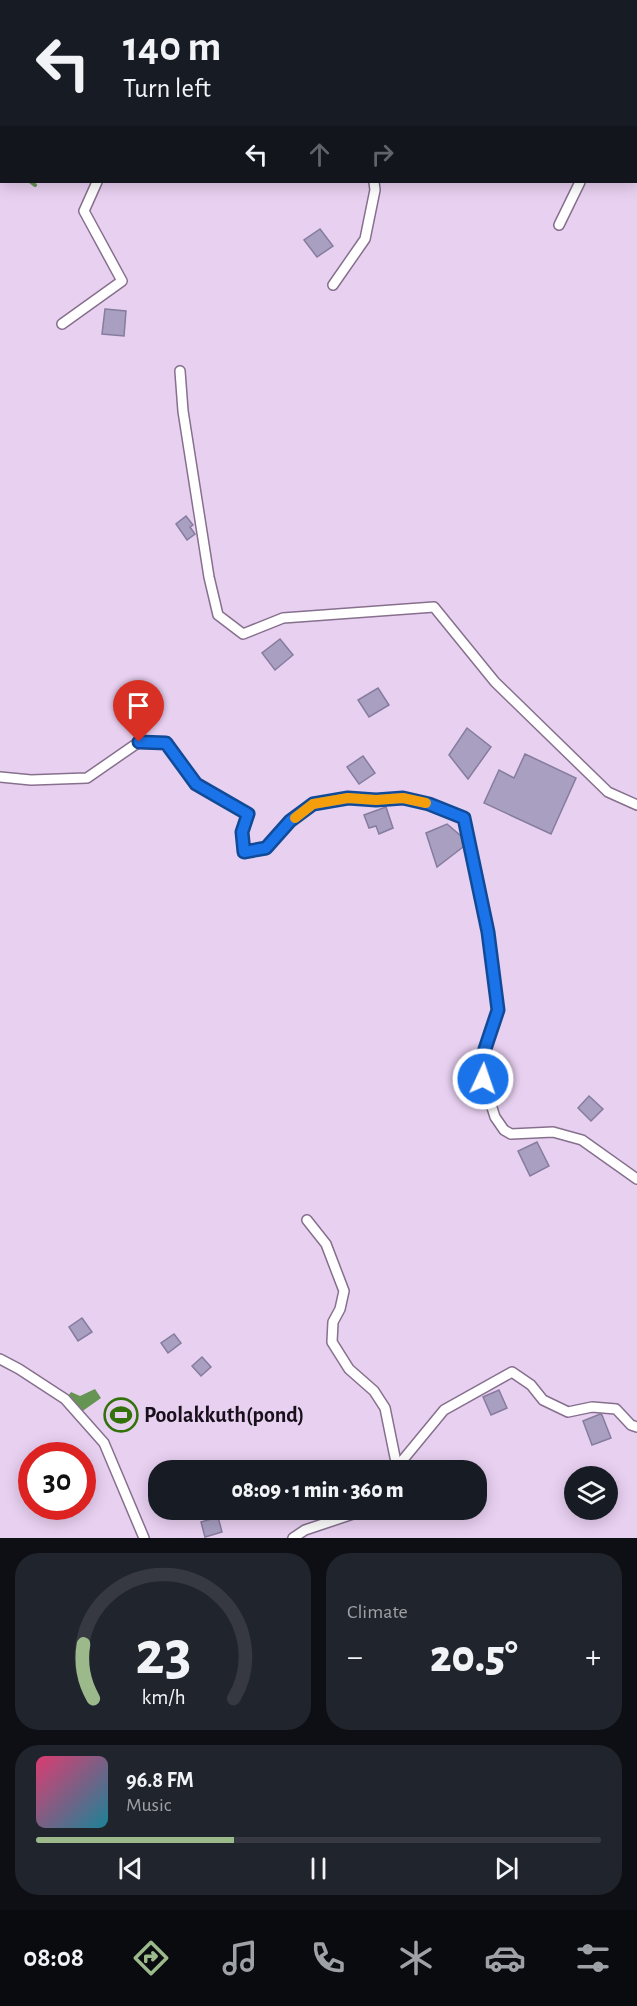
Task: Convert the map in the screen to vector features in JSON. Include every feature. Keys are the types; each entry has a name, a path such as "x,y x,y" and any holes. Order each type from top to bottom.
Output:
{"street":[{"path":"62,324 122,281 84,212 97,183"},
{"path":"333,285 365,239 375,190 374,183"},
{"path":"559,225 580,183"},
{"path":"180,370 183,411 209,577 219,615 243,634 283,618 434,607 495,682 608,792 637,805"},
{"path":"0,777 31,780 87,778 139,742 166,743 196,784 248,814 242,832 244,852 266,848 290,821 313,804 348,798 376,800 403,798 429,804 464,818 488,932 498,1010 483,1055 483,1079 495,1117 504,1130 511,1134 553,1132 582,1140 637,1179"},
{"path":"307,1220 326,1244 344,1291 340,1309 333,1322 332,1342 349,1370 374,1391 384,1408 394,1460"},
{"path":"0,1359 65,1399 104,1443 144,1538"},
{"path":"403,1460 444,1410 512,1371 531,1385 543,1400 568,1412 592,1407 616,1409 631,1425 637,1427"},
{"path":"292,1538 305,1530 335,1520"}],"shaded area":[{"path":"95,1389 101,1398 77,1415 66,1399 71,1392 80,1396"}],"building":[{"path":"320,229 333,246 317,257 304,240"},
{"path":"105,309 126,311 124,336 102,334"},
{"path":"186,516 193,525 190,527 195,534 187,540 176,524"},
{"path":"280,639 293,655 275,670 262,653"},
{"path":"378,688 389,705 369,717 358,700"},
{"path":"467,728 491,747 468,779 449,755"},
{"path":"525,754 576,778 551,834 484,803 499,770 514,778"},
{"path":"363,756 375,773 359,784 347,767"},
{"path":"386,807 393,828 379,834 376,826 369,828 364,815"},
{"path":"447,824 461,836 463,847 437,867 426,833"},
{"path":"589,1096 603,1109 591,1121 578,1108"},
{"path":"537,1142 549,1166 530,1176 518,1151"},
{"path":"82,1318 92,1332 78,1341 69,1327"},
{"path":"174,1334 181,1343 168,1353 161,1343"},
{"path":"202,1357 211,1367 201,1376 192,1366"},
{"path":"499,1390 507,1408 491,1415 483,1397"},
{"path":"600,1414 611,1438 592,1445 583,1421"},
{"path":"219,1520 222,1532 205,1537 201,1522"}],"slow traffic":[{"path":"295,818 313,804 348,798 376,800 403,798 426,803"}],"place":[{"name":"Poolakkuth(pond)","path":"121,1415"}],"route":[{"path":"139,742 166,743 196,784 248,814 242,832 244,852 266,848 290,821 313,804 348,798 376,800 403,798 429,804 464,818 488,932 498,1010 483,1055 483,1079"}]}
